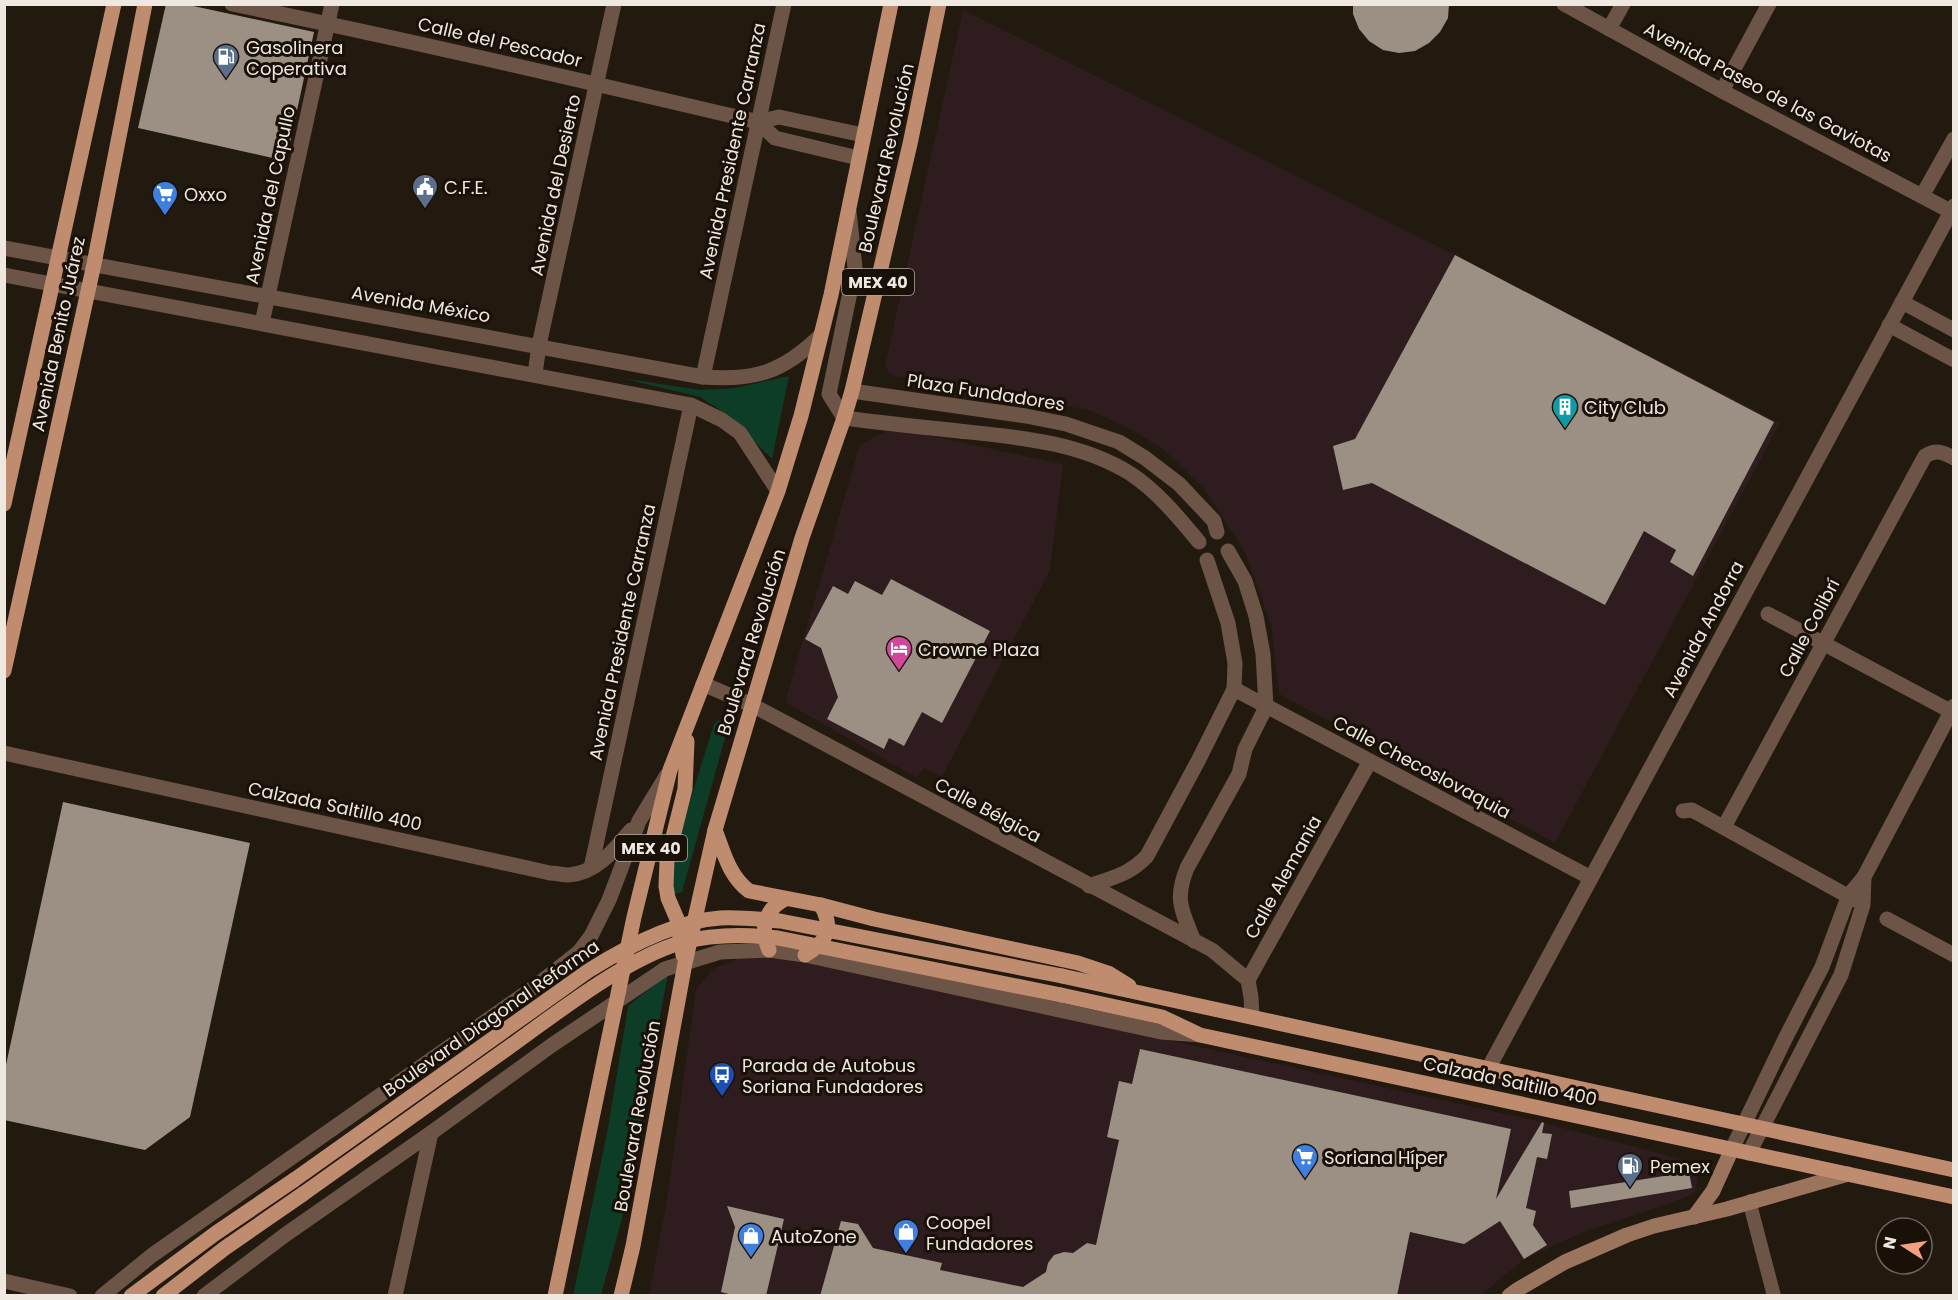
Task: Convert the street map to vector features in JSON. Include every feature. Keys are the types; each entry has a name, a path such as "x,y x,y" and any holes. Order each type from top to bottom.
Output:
{"main road":[{"name":"Avenida Benito Juárez","path":"4,504 114,4"},
{"name":"Avenida Benito Juárez","path":"4,671 94,264 145,4"},
{"name":"MEX 40","path":"555,1296 615,1002 670,770 778,491 801,416 891,4"},
{"name":"Boulevard Revolución","path":"621,1296 633,1246 685,963 715,830 802,538 852,391 910,144 939,4"},
{"path":"685,963 677,919 668,898 666,886 667,861 685,789 687,729"},
{"path":"715,830 730,870 740,884 749,891 1078,963 1108,973 1145,994"},
{"path":"769,950 764,940 765,921 775,904 784,899"},
{"path":"805,955 815,950 826,934 829,924 821,905"},
{"name":"Boulevard Diagonal Reforma","path":"131,1296 216,1233 588,971 638,943 680,927 718,918 780,921 1062,976"},
{"name":"Boulevard Diagonal Reforma","path":"163,1296 225,1248 557,1012 627,967 682,942 717,936 751,935 778,938 1061,995"},
{"name":"Calzada Saltillo 400","path":"1062,976 1953,1170"},
{"name":"Calzada Saltillo 400","path":"1061,995 1162,1017 1200,1035 1953,1197"},
{"path":"1694,1216 1713,1191 1732,1149"},
{"path":"1509,1296 1564,1262 1599,1246 1654,1226 1848,1174"}],"street":[{"name":"Calle del Pescador","path":"232,4 327,23 758,122"},
{"name":"Avenida del Capullo","path":"262,323 332,4"},
{"name":"Avenida del Desierto","path":"535,374 539,345 614,4"},
{"name":"Avenida Presidente Carranza","path":"703,377 784,4"},
{"name":"Avenida Paseo de las Gaviotas","path":"1564,4 1722,91 1953,210"},
{"path":"1609,29 1623,4"},
{"path":"1722,91 1769,4"},
{"path":"758,122 780,117 863,135"},
{"path":"758,122 775,138 858,158"},
{"path":"1922,196 1953,139"},
{"path":"848,205 855,268 829,394 844,418 1022,438 1064,447 1101,459 1131,474 1158,495 1199,542 1199,551 1208,560 1228,623 1235,663 1234,689 1147,856 1137,867 1127,873 1089,886"},
{"name":"Avenida Andorra","path":"1488,1069 1953,210"},
{"name":"Avenida México","path":"4,248 703,377 729,379 755,376 780,367 802,354 820,336"},
{"path":"4,275 691,405 722,420 740,433 778,491"},
{"path":"1902,302 1953,330"},
{"path":"1889,326 1953,360"},
{"name":"Plaza Fundadores","path":"852,391 1026,416 1066,424 1119,442 1179,484 1214,521 1216,532"},
{"name":"Avenida Presidente Carranza","path":"591,868 691,405"},
{"path":"1022,438 1026,416"},
{"name":"Calle Colibrí","path":"1724,827 1925,456 1934,451 1953,458"},
{"path":"1194,941 1179,899 1180,884 1239,774 1245,748 1266,707 1263,654 1256,616 1245,581 1228,551 1226,537 1216,532 1206,534 1199,542"},
{"path":"1208,560 1217,561 1228,551"},
{"path":"1732,1149 1822,967 1849,895 1864,877 1952,710 1768,614"},
{"name":"Calle Bélgica","path":"703,684 752,705 1212,950 1248,980"},
{"name":"Calle Checoslovaquia","path":"1234,689 1591,878"},
{"name":"Calzada Saltillo 400","path":"4,753 550,873 570,875 591,868 609,856 639,820"},
{"name":"Calle Alemania","path":"1248,980 1370,761"},
{"path":"102,1296 151,1256 536,986 579,952 591,936 609,900 639,820 670,770"},
{"path":"1683,811 1692,810 1849,895 1863,905"},
{"path":"1749,1153 1841,975 1863,905 1864,877"},
{"path":"1887,919 1953,955"},
{"path":"204,1296 285,1235 552,1045 664,969 720,952 769,950 805,955 1161,1032 1200,1035"},
{"path":"1248,980 1252,1017"},
{"path":"536,986 550,991 561,1002 566,1017 562,1033 552,1045"},
{"path":"395,1296 431,1133"},
{"path":"1751,1201 1774,1296"},
{"path":"4,1281 70,1296"}],"shaded area":[{"name":"City Club","path":"963,10 1455,255 1780,423 1555,843 1279,694 1271,625 1245,552 1204,489 1164,450 1132,430 1089,410 895,376 889,373 885,366"},
{"path":"893,428 1063,464 1050,570 942,777 924,768 917,778 785,702 860,444"},
{"path":"742,957 780,958 853,971 1533,1120 1700,1164 1695,1193 1586,1231 1524,1259 1481,1295 649,1296 667,1199 696,989 713,969"}],"green space":[{"path":"789,376 772,459 729,416 700,397 621,378 701,390 735,388"},
{"path":"718,720 727,724 727,731 682,892 675,894 673,888 674,852 714,724"},
{"path":"668,974 623,1215 601,1295 573,1296 608,1128 628,1006"}],"building":[{"name":"Gasolinera Coperativa","path":"166,4 184,4 314,32 286,161 138,128"},
{"path":"1353,4 1449,4 1448,18 1440,32 1429,43 1415,51 1399,53 1383,50 1369,41 1359,29 1353,14"},
{"name":"City Club","path":"1455,255 1774,422 1693,576 1670,562 1676,550 1644,531 1605,605 1372,483 1343,490 1333,446 1355,439"},
{"name":"Crowne Plaza","path":"891,579 990,631 942,723 922,712 904,746 889,738 884,749 827,719 838,697 821,648 805,639 833,586 848,594 855,581 882,595"},
{"path":"63,802 250,843 190,1117 145,1150 4,1120 4,1074"},
{"name":"Soriana Híper","path":"1140,1049 1511,1129 1496,1199 1542,1122 1544,1123 1542,1133 1552,1134 1547,1159 1537,1157 1526,1208 1536,1211 1533,1225 1547,1245 1524,1259 1500,1221 1464,1244 1410,1232 1397,1296 820,1296 841,1221 858,1224 873,1248 942,1263 940,1270 1023,1287 1046,1272 1048,1263 1054,1255 1064,1252 1073,1253 1087,1243 1096,1245 1119,1140 1107,1137 1119,1081 1132,1084"},
{"name":"Pemex","path":"1689,1172 1692,1188 1571,1208 1569,1191"},
{"name":"AutoZone","path":"727,1206 784,1219 766,1296 737,1296 721,1292 735,1227"}],"place":[{"name":"Gasolinera Coperativa","path":"226,80"},
{"name":"C.F.E.","path":"425,210"},
{"name":"Oxxo","path":"165,217"},
{"name":"City Club","path":"1565,430"},
{"name":"Crowne Plaza","path":"899,672"},
{"name":"Parada de Autobus Soriana Fundadores","path":"722,1098"},
{"name":"Soriana Híper","path":"1305,1180"},
{"name":"Pemex","path":"1630,1189"},
{"name":"Coopel Fundadores","path":"906,1255"},
{"name":"AutoZone","path":"751,1259"}]}
